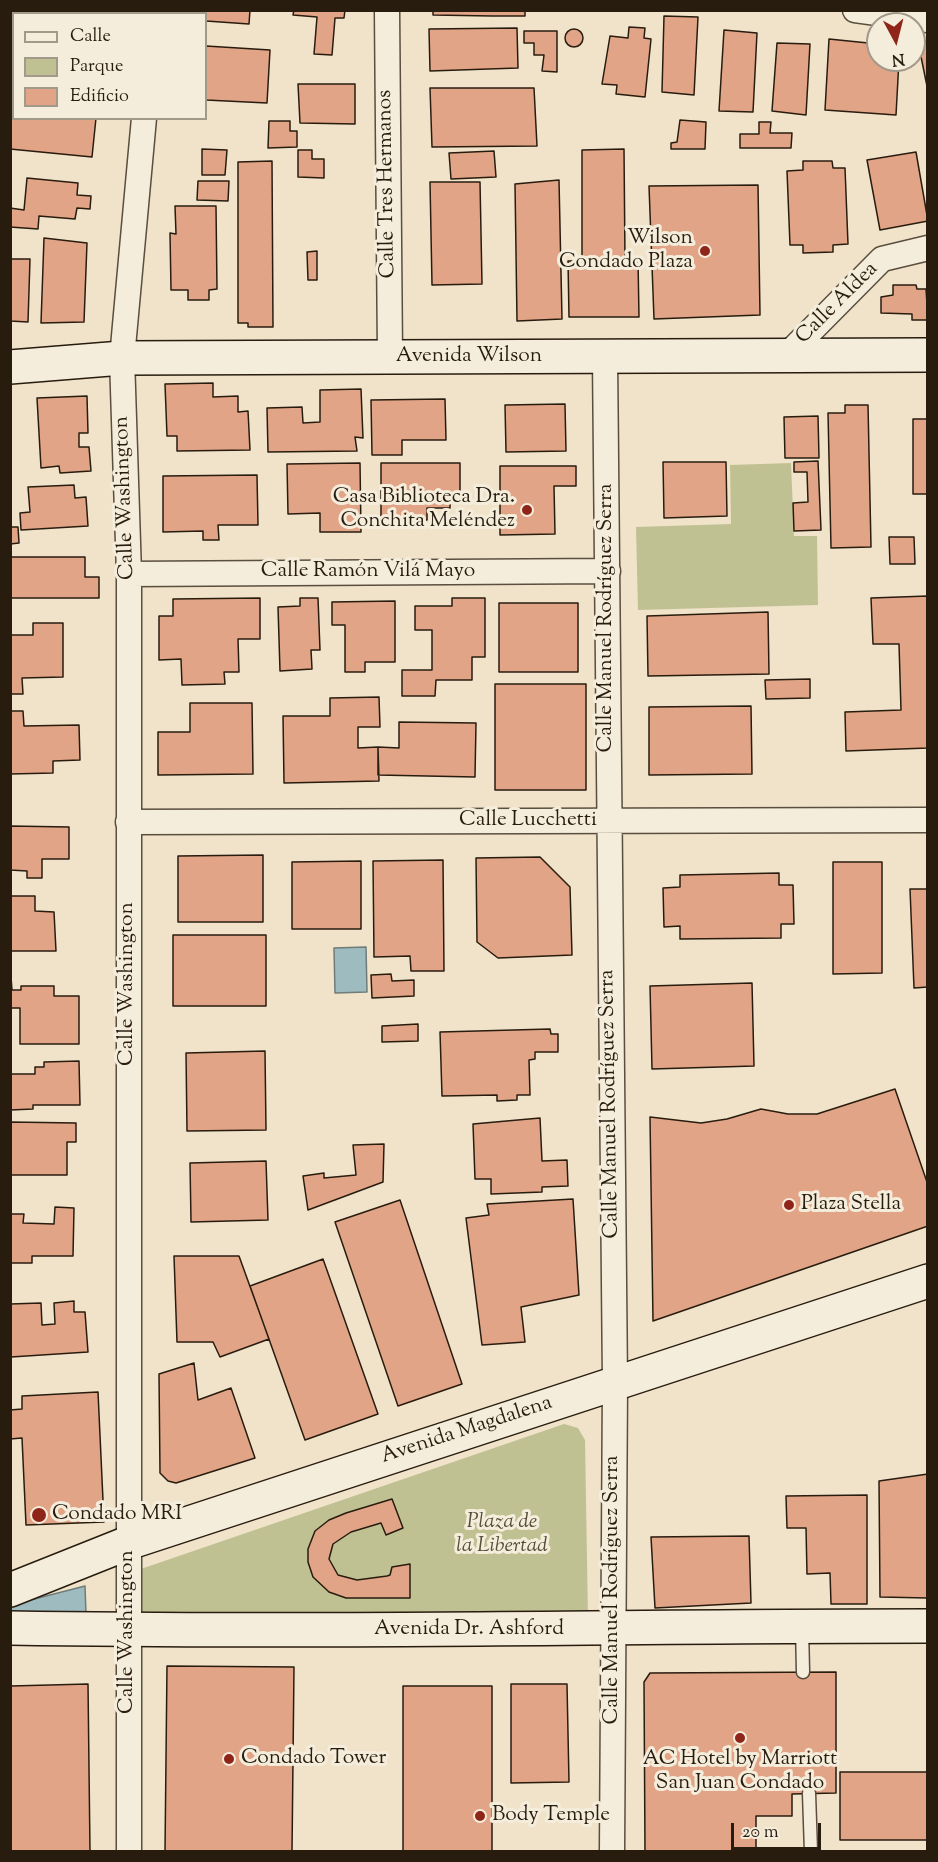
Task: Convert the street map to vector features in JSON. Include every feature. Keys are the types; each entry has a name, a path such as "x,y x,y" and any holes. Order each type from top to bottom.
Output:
{"street":[{"name":"Calle Tres Hermanos","path":"387,10 390,357"},
{"path":"855,10 927,20"},
{"name":"Calle Washington","path":"129,1851 129,574 122,358 144,120"},
{"name":"Calle Aldea","path":"787,356 882,259 927,248"},
{"name":"Avenida Wilson","path":"10,367 122,358 927,355"},
{"name":"Calle Manuel Rodríguez Serra","path":"605,357 615,1383 612,1851"},
{"name":"Calle Ramón Vilá Mayo","path":"129,574 608,571"},
{"name":"Calle Lucchetti","path":"128,822 927,820"},
{"name":"Avenida Magdalena","path":"10,1590 128,1543 927,1281"},
{"name":"Avenida Dr. Ashford","path":"10,1628 612,1630 927,1626"}],"lane":[{"path":"802,1626 803,1672"},
{"path":"809,1793 811,1851"}],"green space":[{"path":"791,463 794,536 817,536 818,605 638,610 636,527 731,524 730,465"},
{"name":"Plaza de la Libertad","path":"564,1424 578,1428 585,1440 588,1619 136,1618 135,1571"}],"water":[{"path":"366,947 367,992 335,993 334,948"},
{"path":"85,1586 86,1614 11,1616 11,1605"}],"building":[{"path":"52,10 102,10 102,12 52,12"},
{"path":"185,10 250,10 249,24 207,21 207,12 184,12"},
{"path":"294,10 345,10 344,18 335,18 332,55 314,54 317,17 293,15"},
{"path":"433,10 525,10 525,16 433,15"},
{"path":"664,16 698,17 694,95 662,92"},
{"path":"629,27 645,28 644,38 651,39 645,97 616,94 617,85 602,84 610,36 628,38"},
{"path":"517,28 518,68 430,71 429,29"},
{"path":"574,29 580,32 583,38 580,44 574,47 568,44 565,38 568,32"},
{"path":"724,30 757,33 753,112 719,111"},
{"path":"524,31 557,31 557,72 542,71 544,55 534,55 534,43 524,43"},
{"path":"829,39 866,43 866,72 898,72 896,115 825,110"},
{"path":"926,41 928,41 928,91 924,72 926,72"},
{"path":"777,43 810,44 806,115 772,111"},
{"path":"207,46 270,50 267,103 207,100"},
{"path":"298,84 355,84 355,124 300,123"},
{"path":"430,88 534,88 537,146 432,147"},
{"path":"11,106 12,120 96,120 92,157 10,149"},
{"path":"680,120 706,122 705,149 671,149 671,143 677,142"},
{"path":"269,121 290,121 290,131 297,131 297,147 268,148"},
{"path":"759,122 771,122 770,133 792,133 791,148 740,148 740,134 759,134"},
{"path":"202,149 227,150 225,175 202,175"},
{"path":"624,149 625,261 638,260 639,317 569,317 568,261 582,261 582,150"},
{"path":"298,150 312,150 312,159 324,159 324,178 298,177"},
{"path":"494,151 496,177 451,179 449,153"},
{"path":"916,152 928,221 880,230 867,160"},
{"path":"272,161 273,327 248,327 248,323 238,323 238,162"},
{"path":"803,161 832,161 833,168 845,168 848,244 833,245 833,252 803,253 803,245 790,245 787,171 803,170"},
{"path":"27,178 78,183 77,195 91,196 90,209 77,208 75,219 39,216 38,229 10,227 10,208 24,210"},
{"path":"559,180 562,319 517,321 515,184"},
{"path":"198,181 229,181 228,201 197,200"},
{"path":"430,182 480,182 482,284 432,285"},
{"name":"Wilson Condado Plaza","path":"758,185 760,315 654,319 649,186"},
{"path":"175,206 216,206 217,289 209,290 209,300 188,300 188,290 171,290 170,233 176,234"},
{"path":"44,238 87,243 84,322 41,323"},
{"path":"317,251 317,280 308,280 307,252"},
{"path":"10,259 30,259 28,322 10,321"},
{"path":"893,285 916,285 917,289 926,289 928,320 912,320 912,314 881,313 881,297 893,295"},
{"path":"213,383 213,397 238,396 238,412 248,411 250,450 177,451 177,436 167,436 165,384"},
{"path":"361,389 363,438 355,437 357,451 268,452 267,408 302,407 303,423 320,422 320,390"},
{"path":"87,396 88,433 79,433 79,447 89,447 91,471 60,473 59,466 41,468 37,398"},
{"path":"445,399 446,440 402,440 402,455 372,455 371,400"},
{"path":"565,404 566,451 506,452 505,405"},
{"path":"845,405 868,405 871,547 831,548 828,413 845,413"},
{"path":"818,416 819,458 785,458 784,417"},
{"path":"913,419 928,419 928,494 913,494"},
{"path":"818,461 821,530 794,531 793,503 808,502 807,472 794,472 794,462"},
{"path":"663,462 726,462 727,516 664,518"},
{"path":"360,463 361,532 320,532 320,513 288,514 287,464"},
{"path":"381,463 460,463 460,494 450,494 450,508 427,508 427,520 381,520"},
{"name":"Casa Biblioteca Dra. Conchita Meléndez","path":"500,466 576,466 576,486 554,486 555,534 500,535"},
{"path":"257,475 258,525 218,525 219,540 203,540 203,531 163,532 163,476"},
{"path":"74,485 75,498 86,497 88,526 21,530 20,513 30,512 28,487"},
{"path":"10,527 18,527 19,543 10,544"},
{"path":"889,537 914,537 915,564 890,564"},
{"path":"10,557 85,557 85,577 99,577 99,598 10,598"},
{"path":"928,596 928,748 846,751 845,712 901,710 899,644 873,644 871,598"},
{"path":"260,598 260,639 238,639 239,672 224,672 225,684 182,685 181,659 159,660 159,616 173,616 173,599"},
{"path":"300,598 318,598 320,650 311,650 312,669 280,671 278,607 300,606"},
{"path":"452,598 485,598 485,657 472,657 472,680 436,680 435,696 402,696 402,670 432,670 432,630 415,630 415,606 452,606"},
{"path":"395,601 395,662 365,662 365,672 345,672 345,625 332,625 332,602"},
{"path":"499,603 578,603 578,672 499,672"},
{"path":"768,612 769,674 648,676 647,616"},
{"path":"33,623 63,623 63,677 22,678 23,694 10,694 10,635 33,635"},
{"path":"810,679 810,698 766,699 765,680"},
{"path":"495,684 586,684 586,790 495,790"},
{"path":"379,697 380,727 358,727 358,748 378,747 379,781 284,783 283,716 330,716 330,698"},
{"path":"190,703 252,703 253,774 158,775 158,732 190,732"},
{"path":"751,706 752,774 649,775 649,707"},
{"path":"10,711 23,711 24,726 79,725 80,760 53,761 53,773 10,774"},
{"path":"399,722 476,723 475,777 378,775 378,747 399,748"},
{"path":"10,826 69,827 69,859 42,859 42,878 27,878 27,871 10,870"},
{"path":"263,855 263,922 178,922 178,856"},
{"path":"540,857 570,887 572,955 498,958 477,942 476,858"},
{"path":"443,860 444,971 411,971 410,956 374,957 373,861"},
{"path":"361,861 361,929 292,929 292,862"},
{"path":"833,862 882,862 882,973 833,974"},
{"path":"779,873 779,885 793,885 794,924 781,924 781,938 680,939 680,926 664,927 663,888 680,887 680,875"},
{"path":"910,889 928,889 928,987 914,988"},
{"path":"10,896 35,896 35,911 54,912 56,951 10,951"},
{"path":"173,935 266,935 266,1006 173,1006"},
{"path":"10,964 12,990 21,990 21,986 54,986 54,996 79,996 79,1044 20,1044 20,1008 10,1008"},
{"path":"391,974 392,981 414,980 414,996 372,998 371,975"},
{"path":"752,983 754,1066 652,1069 650,986"},
{"path":"418,1024 418,1041 382,1042 382,1026"},
{"path":"550,1029 551,1034 558,1034 558,1052 535,1052 535,1059 529,1060 530,1095 517,1095 517,1100 497,1101 497,1095 442,1096 440,1032"},
{"path":"265,1051 266,1130 187,1131 186,1053"},
{"path":"79,1061 80,1105 33,1105 33,1109 10,1110 10,1074 35,1074 35,1067 44,1067 44,1062"},
{"name":"Plaza Stella","path":"895,1089 928,1185 928,1226 653,1321 650,1117 701,1123 727,1119 761,1109 788,1114 817,1114"},
{"path":"540,1118 542,1161 567,1160 568,1186 542,1187 542,1192 491,1194 491,1179 475,1179 473,1124"},
{"path":"10,1122 76,1123 76,1142 67,1142 67,1175 10,1175"},
{"path":"384,1144 383,1182 308,1210 303,1176 324,1173 324,1178 356,1175 353,1145"},
{"path":"266,1161 268,1220 191,1222 190,1163"},
{"path":"573,1199 579,1295 521,1307 525,1342 482,1345 466,1218 489,1215 487,1204"},
{"path":"400,1200 462,1384 398,1406 335,1222"},
{"path":"55,1207 74,1208 73,1256 32,1256 32,1263 10,1263 10,1214 24,1214 23,1223 54,1224"},
{"path":"174,1256 239,1256 269,1339 220,1357 213,1342 177,1342"},
{"path":"323,1259 378,1414 305,1440 250,1286"},
{"path":"74,1301 74,1312 85,1312 88,1352 11,1357 10,1304 41,1303 42,1325 55,1324 54,1303"},
{"path":"194,1363 198,1400 231,1388 255,1458 176,1483 168,1481 160,1473 159,1374"},
{"path":"98,1392 104,1522 26,1525 22,1438 10,1439 10,1410 22,1409 22,1396"},
{"path":"928,1474 928,1598 880,1597 879,1481"},
{"path":"867,1495 867,1604 831,1604 830,1573 807,1574 806,1528 787,1528 786,1496"},
{"path":"392,1499 403,1528 386,1535 381,1523 351,1532 333,1544 329,1559 338,1575 357,1580 387,1576 390,1575 392,1567 410,1564 410,1598 346,1598 329,1592 313,1577 308,1562 308,1549 315,1531 329,1520"},
{"path":"749,1536 751,1603 655,1608 651,1537"},
{"name":"Condado Tower","path":"167,1666 294,1667 292,1852 165,1852"},
{"name":"AC Hotel by Marriott San Juan Condado","path":"836,1672 836,1793 792,1794 792,1816 756,1816 756,1852 645,1852 644,1682 650,1673"},
{"path":"88,1684 90,1852 10,1852 11,1686"},
{"path":"511,1684 567,1684 569,1782 511,1783"},
{"path":"403,1686 492,1686 492,1852 403,1852"},
{"path":"840,1772 928,1772 928,1840 840,1840"}],"place":[{"name":"Wilson Condado Plaza","path":"705,251"},
{"name":"Casa Biblioteca Dra. Conchita Meléndez","path":"527,510"},
{"name":"Plaza Stella","path":"789,1205"},
{"name":"Condado MRI","path":"39,1515"},
{"name":"AC Hotel by Marriott San Juan Condado","path":"740,1738"},
{"name":"Condado Tower","path":"229,1759"},
{"name":"Body Temple","path":"480,1816"}]}
